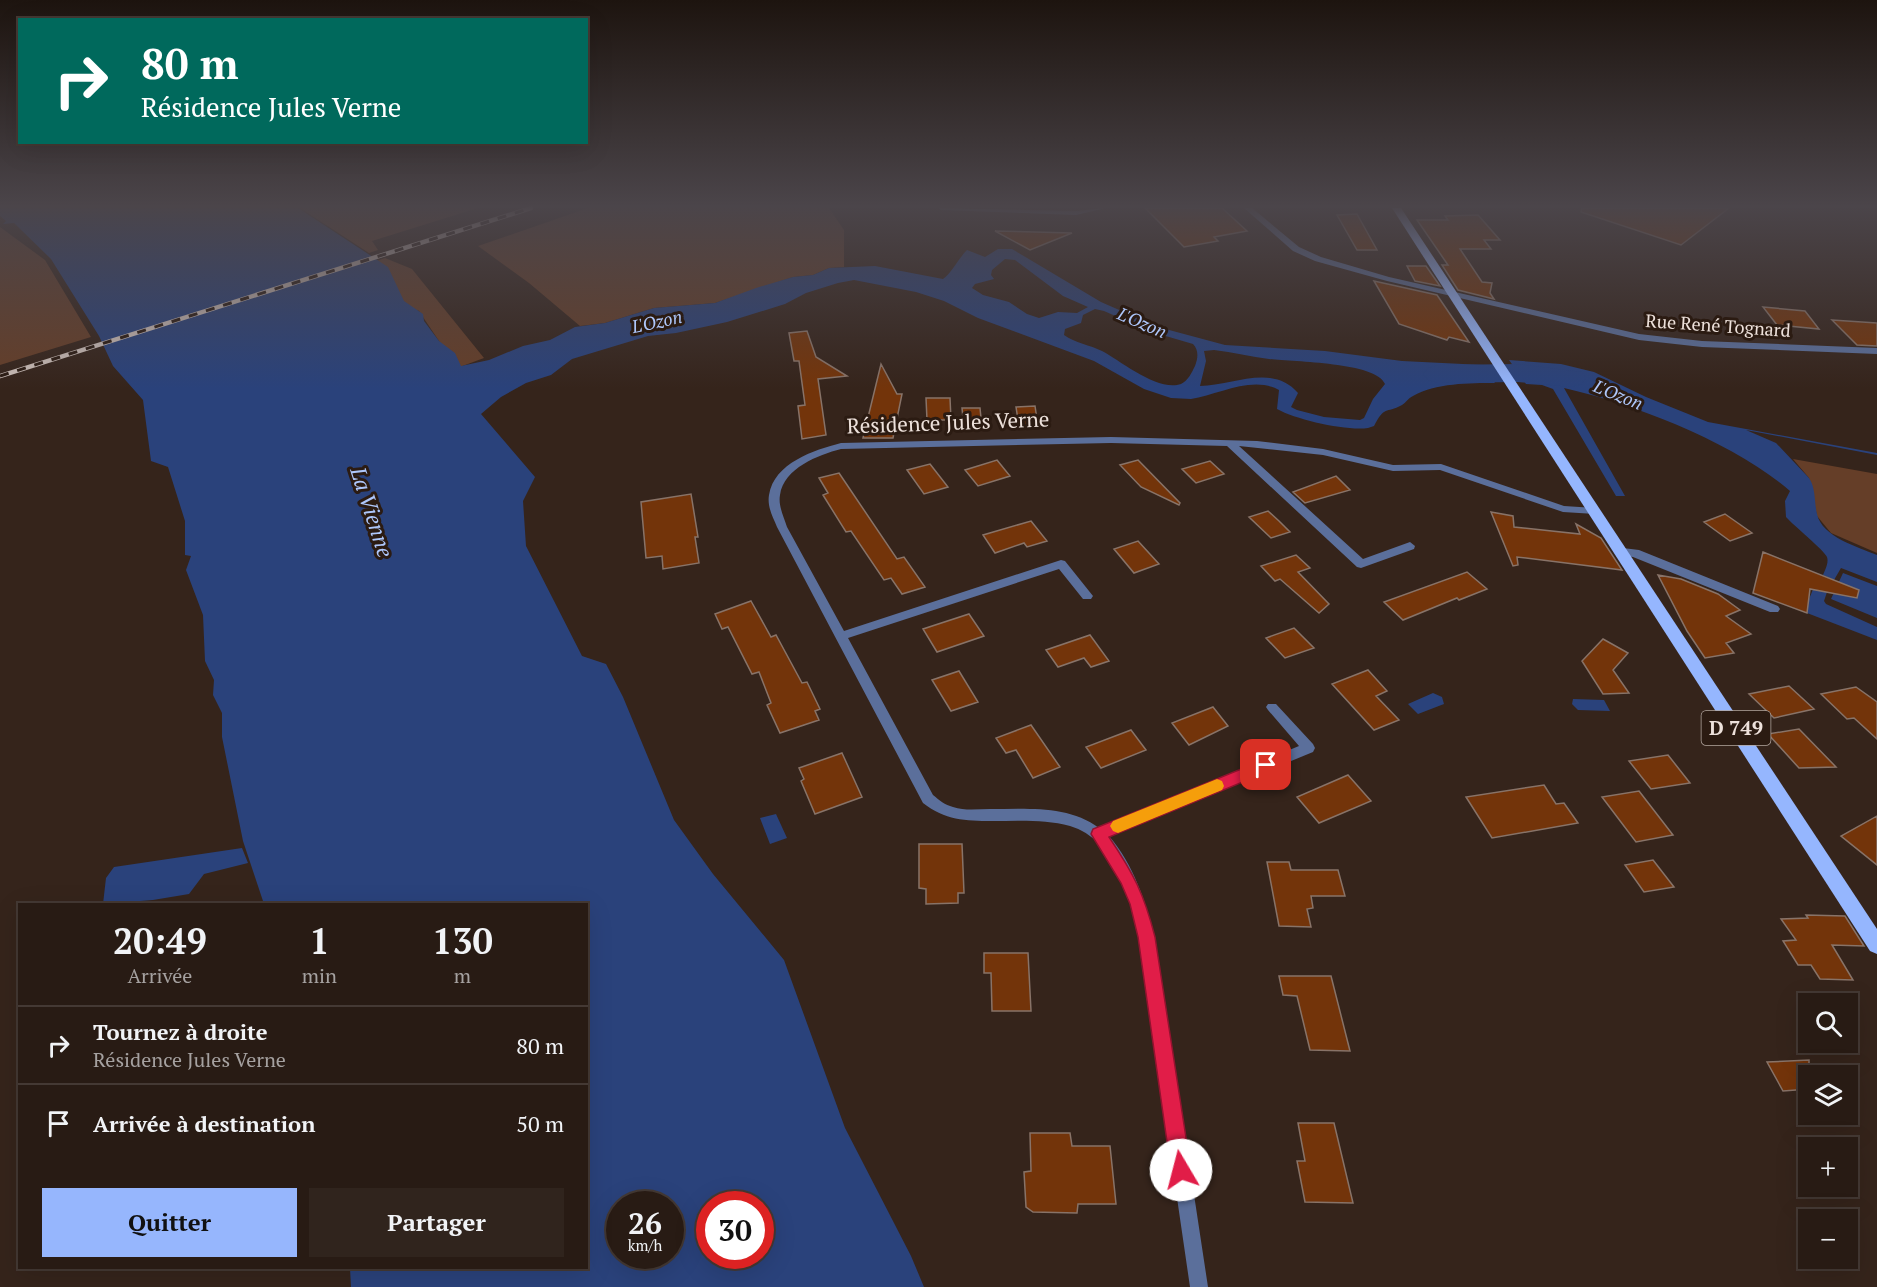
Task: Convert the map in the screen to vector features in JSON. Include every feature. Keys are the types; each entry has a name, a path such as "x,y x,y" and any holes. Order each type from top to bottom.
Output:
{"main road":[{"name":"D 749","path":"1435,268 1623,552 1877,945"}],"street":[{"name":"Rue René Tognard","path":"1350,268 1453,295 1669,342 1877,351"},
{"name":"Résidence Jules Verne","path":"1199,1287 1147,937 1128,879 1099,834 1072,820 1039,815 960,815 942,811 928,799 782,526 775,508 774,497 785,474 809,456 824,450 853,445 1111,440 1229,443 1323,452 1393,468 1441,467 1563,509 1595,511"},
{"path":"1229,443 1361,564 1410,546"},
{"path":"1623,552 1635,553 1774,609"},
{"path":"841,636 1061,564 1087,596"},
{"path":"1099,834 1308,748 1272,707"}],"shaded area":[{"path":"0,268 50,268 91,337 0,365"},
{"path":"380,268 412,269 484,358 457,368 419,311 402,304"},
{"path":"508,268 829,268 813,275 793,277 715,303 654,308 605,323 580,326"},
{"path":"1793,459 1877,474 1877,553 1831,533 1817,516 1809,478"}],"water":[{"name":"La Vienne","path":"57,268 388,268 404,301 423,314 424,321 439,341 455,353 461,366 489,360 523,346 550,340 575,327 605,323 654,308 715,303 756,288 793,277 813,275 829,268 886,268 943,279 953,268 994,268 991,275 994,279 975,284 972,288 983,295 1009,302 1027,314 1039,318 1058,312 1077,313 1088,307 1063,296 1026,268 1044,268 1101,302 1158,327 1225,345 1325,351 1402,361 1483,365 1495,383 1432,388 1411,397 1396,408 1383,412 1374,426 1368,428 1322,424 1277,409 1279,390 1269,386 1246,385 1191,399 1171,398 1144,389 1094,361 978,318 944,301 916,292 854,280 806,293 785,304 727,322 676,333 648,336 572,359 551,375 526,383 501,397 481,414 535,477 523,501 526,546 582,656 606,664 623,697 674,820 713,874 784,960 845,1128 911,1256 924,1287 351,1287 350,1269 588,1269 588,903 264,903 243,841 222,737 222,713 213,695 214,680 205,661 203,615 186,570 191,556 185,555 185,521 168,467 151,461 143,400 113,366 99,336","holes":["1095,309 1152,332 1193,344 1197,360 1188,379 1181,384 1162,384 1140,374 1102,351 1064,335 1065,329 1081,323 1083,315","1214,350 1269,359 1350,367 1366,371 1378,377 1385,384 1373,399 1364,418 1360,420 1324,417 1297,410 1291,407 1298,393 1288,384 1276,379 1251,378 1200,386 1206,361 1204,351"]},
{"path":"1509,360 1561,364 1594,372 1646,397 1708,422 1877,453 1877,455 1746,430 1776,443 1809,478 1814,491 1817,514 1826,529 1851,545 1877,555 1877,582 1841,568 1834,580 1823,575 1827,557 1786,517 1785,501 1790,491 1767,473 1713,441 1653,415 1564,388 1625,496 1616,496 1553,389 1542,385 1526,384"},
{"path":"1843,573 1877,586 1877,618 1831,599"},
{"path":"1814,587 1827,592 1824,601 1826,604 1877,627 1877,640 1807,613"},
{"path":"1433,693 1442,697 1444,704 1418,714 1408,704"},
{"path":"1573,699 1604,700 1610,711 1578,710 1572,704"},
{"path":"776,814 787,838 770,844 760,818"},
{"path":"242,848 248,863 204,874 189,894 153,900 103,903 106,878 114,867"}],"building":[{"path":"1408,268 1427,268 1440,286 1415,281"},
{"path":"1444,268 1473,268 1482,282 1492,283 1490,293 1494,299 1458,290"},
{"path":"1374,281 1437,295 1469,342 1449,337 1447,340 1399,324"},
{"path":"1763,307 1805,311 1819,329 1777,325"},
{"path":"1832,320 1877,323 1877,346 1857,345"},
{"path":"807,331 816,357 847,376 818,379 826,435 802,439 798,406 805,405 799,361 794,361 789,333"},
{"path":"881,364 897,394 902,394 893,438 863,438"},
{"path":"926,398 950,398 951,420 927,420"},
{"path":"1035,406 1038,426 1019,426 1016,407"},
{"path":"962,408 980,408 982,428 964,428"},
{"path":"997,460 1010,476 978,486 965,470"},
{"path":"1138,460 1180,503 1179,505 1141,487 1120,465"},
{"path":"1210,461 1224,474 1196,483 1182,469"},
{"path":"930,464 948,487 924,494 907,470"},
{"path":"839,473 897,559 904,557 925,587 902,594 891,578 884,580 851,531 846,532 823,495 828,493 819,478"},
{"path":"1336,476 1350,490 1305,503 1293,492"},
{"path":"691,494 698,537 695,537 699,563 663,569 662,556 646,558 641,502"},
{"path":"1268,511 1290,532 1271,538 1249,517"},
{"path":"1491,512 1513,516 1514,527 1580,534 1576,524 1601,538 1622,570 1517,557 1518,565 1513,566"},
{"path":"1725,514 1752,533 1730,541 1704,522"},
{"path":"1031,521 1047,541 1027,547 1024,543 995,553 983,535"},
{"path":"1138,541 1159,564 1134,573 1114,549"},
{"path":"1763,552 1859,590 1857,598 1810,589 1807,613 1753,593"},
{"path":"1296,555 1310,568 1298,572 1329,604 1319,613 1280,579 1275,581 1261,566"},
{"path":"1467,572 1487,589 1459,600 1457,598 1403,620 1384,602"},
{"path":"1658,575 1681,579 1718,594 1740,610 1726,616 1751,634 1726,643 1734,653 1705,658 1687,631"},
{"path":"751,601 771,637 776,635 802,683 807,682 820,709 815,711 819,720 780,733 767,705 771,703 759,672 752,674 728,627 722,629 715,614"},
{"path":"969,614 984,636 937,652 923,629"},
{"path":"1294,628 1314,648 1285,658 1266,638"},
{"path":"1090,635 1109,661 1091,667 1084,658 1058,667 1046,650"},
{"path":"1603,639 1628,653 1613,670 1629,693 1603,694 1582,661"},
{"path":"1368,670 1387,691 1376,696 1399,720 1374,730 1332,684"},
{"path":"959,671 978,702 951,711 932,680"},
{"path":"1789,686 1814,709 1774,718 1749,694"},
{"path":"1856,687 1877,702 1877,739 1854,718 1847,719 1821,694"},
{"path":"1213,707 1228,726 1189,745 1172,723"},
{"path":"1031,725 1060,767 1033,778 1016,750 1006,753 996,738"},
{"path":"1799,729 1836,767 1799,768 1768,734"},
{"path":"1131,730 1146,750 1101,768 1086,747"},
{"path":"842,753 862,797 815,814 801,781 804,779 799,768"},
{"path":"1668,755 1690,783 1651,789 1629,761"},
{"path":"1348,775 1371,801 1319,823 1297,797"},
{"path":"1544,785 1556,804 1564,803 1578,823 1492,838 1466,797"},
{"path":"1639,791 1673,835 1636,842 1602,797"},
{"path":"1877,816 1877,865 1841,836"},
{"path":"919,844 962,844 964,893 958,893 958,903 926,904 926,889 919,888"},
{"path":"1653,860 1674,887 1644,892 1625,865"},
{"path":"1267,862 1289,862 1291,870 1338,870 1345,896 1311,896 1313,908 1307,909 1311,927 1279,926"},
{"path":"1806,915 1845,916 1864,946 1832,945 1853,980 1820,979 1811,965 1798,965 1783,941 1796,940 1781,919 1808,918"},
{"path":"984,953 1028,953 1031,1011 992,1011 991,973 984,973"},
{"path":"1279,976 1331,976 1350,1051 1310,1050 1297,996 1283,995"},
{"path":"1809,1060 1809,1065 1798,1065 1798,1090 1783,1091 1767,1062"},
{"path":"1298,1123 1334,1123 1353,1203 1305,1202 1297,1161 1305,1161"},
{"path":"1030,1133 1070,1133 1072,1146 1110,1146 1116,1204 1078,1204 1077,1213 1033,1212 1026,1207 1024,1172 1031,1171"}],"waterway":[{"name":"L'Ozon","path":"1438,374 1518,373 1571,378"}],"railway":[{"path":"0,376 341,268"}],"slow traffic":[{"path":"1118,826 1217,786"}],"route":[{"path":"1181,1170 1147,937 1128,879 1099,834 1266,765"}]}
